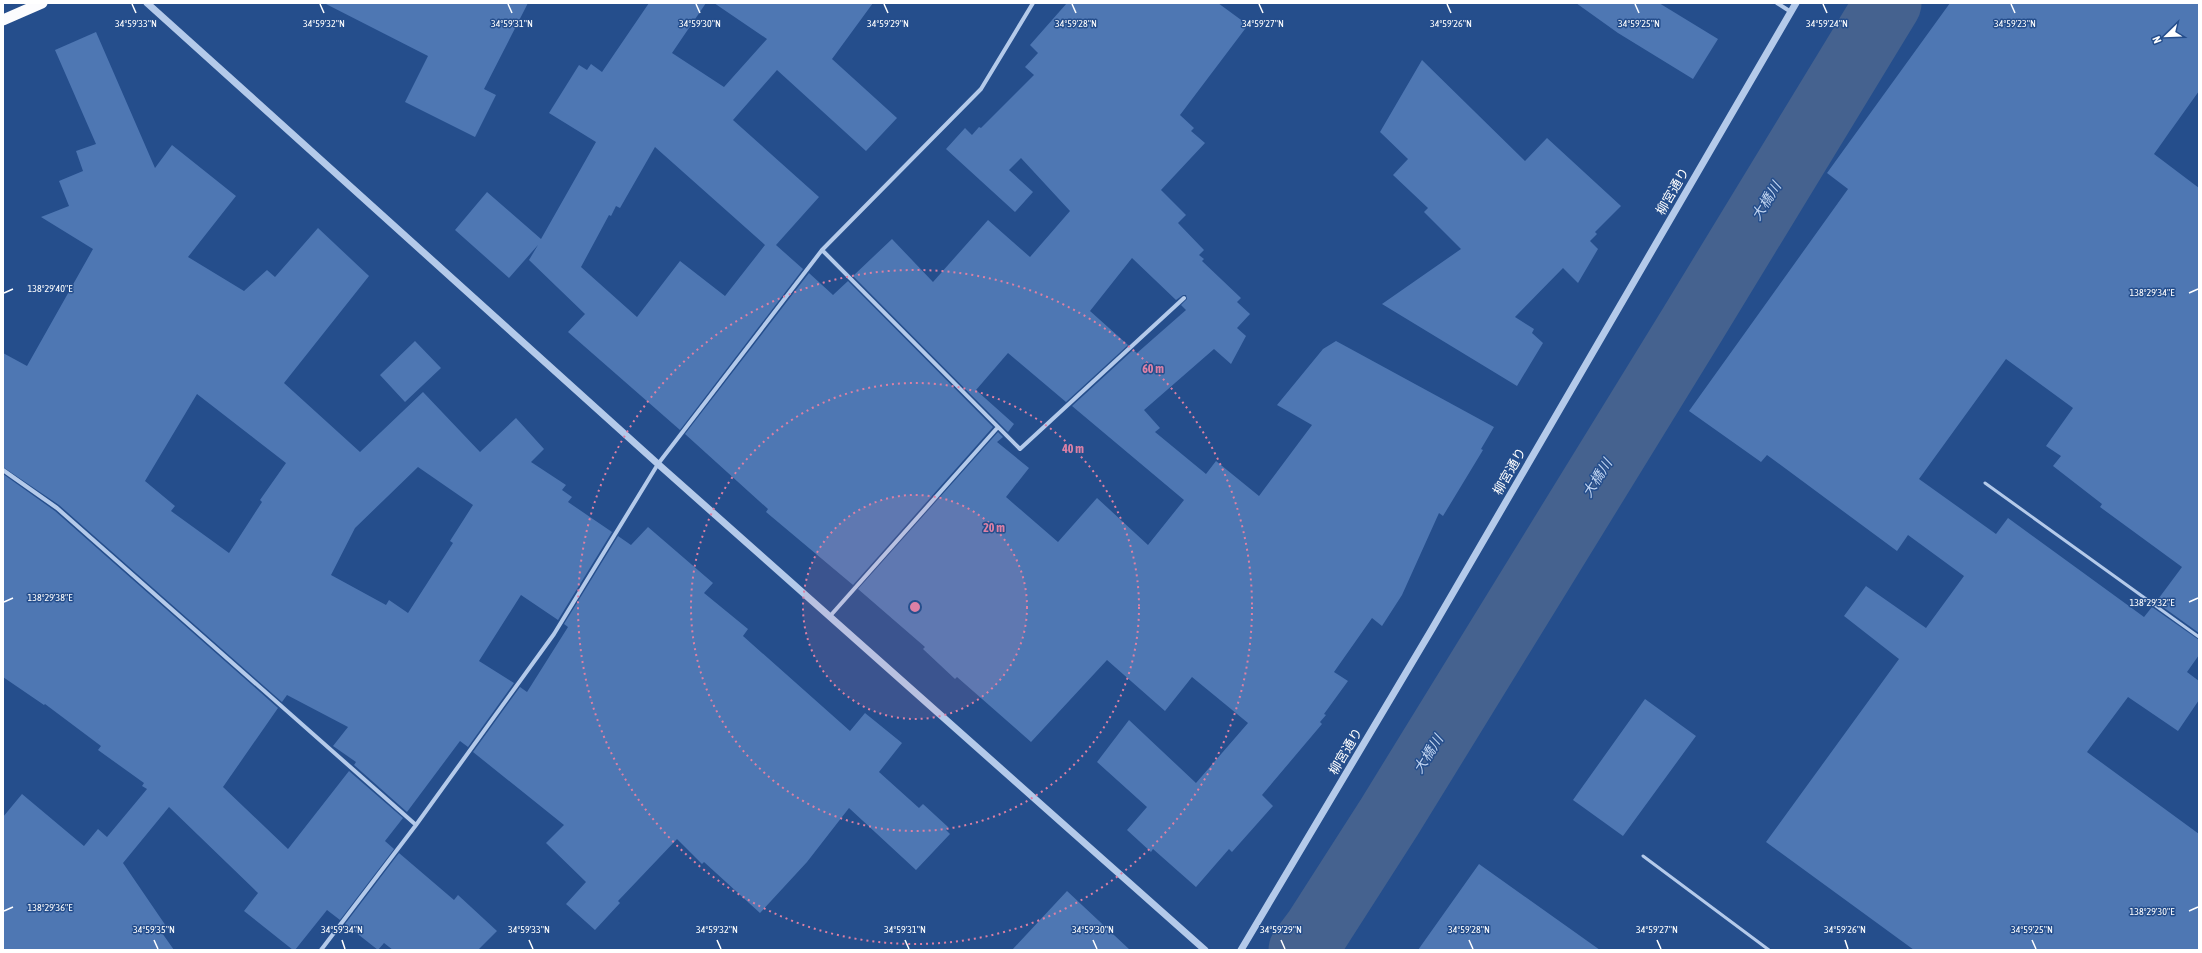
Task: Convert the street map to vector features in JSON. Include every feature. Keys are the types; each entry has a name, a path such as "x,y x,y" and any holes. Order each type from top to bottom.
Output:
{"highway":[{"path":"3,20 42,3"}],"street":[{"path":"148,3 658,464 831,615 1205,950"},
{"path":"321,950 416,825 554,634 658,464 822,250 981,89 1033,3"},
{"path":"1777,3 1791,12"},
{"name":"柳宮通り","path":"1241,950 1432,629 1796,3"},
{"path":"822,250 1020,449 1184,298"},
{"path":"831,615 998,427"},
{"path":"3,470 57,508 416,825"}],"lane":[{"path":"1985,484 2199,637"},
{"path":"1643,856 1769,950"}],"building":[{"path":"324,3 528,3 484,89 496,95 475,137 405,102 428,56"},
{"path":"649,3 706,3 672,53 724,87 767,39 714,3 873,3 832,59 897,118 866,151 777,70 733,120 819,197 776,245 803,269 680,430 568,332 585,314 529,260 538,245 509,278 455,230 487,192 541,239 596,142 549,113 579,65 587,70 591,64 602,72","holes":["655,147 765,245 725,296 680,261 637,317 581,267 609,215 611,216 616,206 620,208"]},
{"path":"1067,3 1218,3 1248,25 1180,115 1194,128 1191,131 1205,143 1161,190 1186,215 1178,223 1204,250 1199,255 1204,259 1202,261 1241,298 1237,302 1250,314 1237,328 1246,336 1231,364 1214,349 1144,410 1160,428 1155,432 1206,474 1216,461 1259,496 1312,425 1277,405 1323,349 1336,341 1494,427 1481,449 1483,450 1443,516 1439,513 1402,595 1382,626 1372,618 1334,672 1348,681 1324,714 1326,715 1320,722 1322,724 1262,795 1273,806 1232,852 1229,849 1196,887 1153,849 1151,852 1127,830 1147,807 1097,762 1129,720 1196,783 1248,723 1192,677 1165,711 1107,660 1031,742 957,677 955,679 923,649 925,647 858,589 998,432 1003,437 997,442 1029,468 1006,497 1058,542 1097,498 1148,545 1184,500 1072,406 1133,350 1137,353 1186,310 1181,305 1187,299 1186,295 1183,295 1176,300 1132,258 1090,311 1128,345 1066,402 1008,353 976,390 1014,424 1008,432 853,276 892,239 933,282 988,220 1030,257 1070,211 1021,158 1009,170 1033,192 1015,212 946,149 965,128 972,135 979,127 981,128 1034,75 1025,67 1038,53 1030,45"},
{"path":"1576,3 1659,3 1718,39 1693,79 1618,33"},
{"path":"1950,3 2199,3 2199,91 2154,154 2199,188 2199,633 2156,602 2182,567 2100,507 2102,504 2053,466 2061,456 2046,446 2073,408 2006,359 1919,479 1996,534 2008,518 2144,617 2152,607 2199,640 2199,655 2187,672 2199,681 2199,700 2178,731 2128,697 2087,752 2199,834 2199,950 1914,950 1766,842 1899,659 1844,616 1866,586 1926,628 1964,576 1908,535 1897,551 1767,455 1761,462 1689,411 1848,189 1827,173"},
{"path":"96,32 155,168 172,145 236,196 188,257 244,291 267,270 275,277 318,228 369,276 284,383 360,452 423,392 480,452 516,418 544,449 531,462 566,485 562,490 572,497 568,502 612,532 558,620 521,595 479,661 514,683 468,747 460,741 407,812 354,765 356,762 333,746 348,727 287,695 282,702 59,505 3,467 3,353 27,366 93,249 41,217 69,206 59,181 83,171 76,151 96,144 55,50","holes":["197,394 286,463 260,500 262,502 229,553 171,511 175,506 145,481","418,467 473,505 450,541 453,543 408,613 389,600 386,605 331,575 355,528"]},
{"path":"1422,60 1525,161 1547,138 1621,206 1595,232 1597,234 1590,241 1598,249 1578,283 1563,268 1515,317 1534,329 1532,333 1543,343 1517,386 1382,304 1461,249 1424,212 1428,208 1393,175 1408,159 1380,132"},
{"path":"809,273 833,295 848,281 993,427 853,585 766,512 768,509 685,434"},
{"path":"415,341 441,368 405,402 380,375"},
{"path":"3,474 55,511 278,708 223,787 288,849 349,771 403,818 385,841 394,849 340,920 327,910 295,950 293,950 244,911 258,893 169,807 123,863 166,926 160,930 174,950 3,950 3,817 22,794 84,846 98,829 107,837 147,789 142,786 144,783 98,750 101,746 45,704 44,705 3,677"},
{"path":"648,527 713,583 704,593 748,629 743,636 850,731 865,713 902,743 879,772 919,808 923,804 948,827 946,830 950,834 916,870 849,808 807,862 760,913 704,862 702,864 677,839 618,901 620,903 595,930 566,904 586,882 546,843 564,825 473,752 520,687 527,692 568,627 564,624 618,536 631,545"},
{"path":"1645,699 1696,736 1623,836 1573,800"},
{"path":"399,853 454,900 458,895 497,931 478,950 393,950 384,943 378,950 345,924"},
{"path":"1479,864 1600,950 1418,950"},
{"path":"1067,891 1130,950 1012,950"}],"waterway":[{"name":"大橋川","path":"1302,950 1317,930 1390,816 1888,3"}]}
